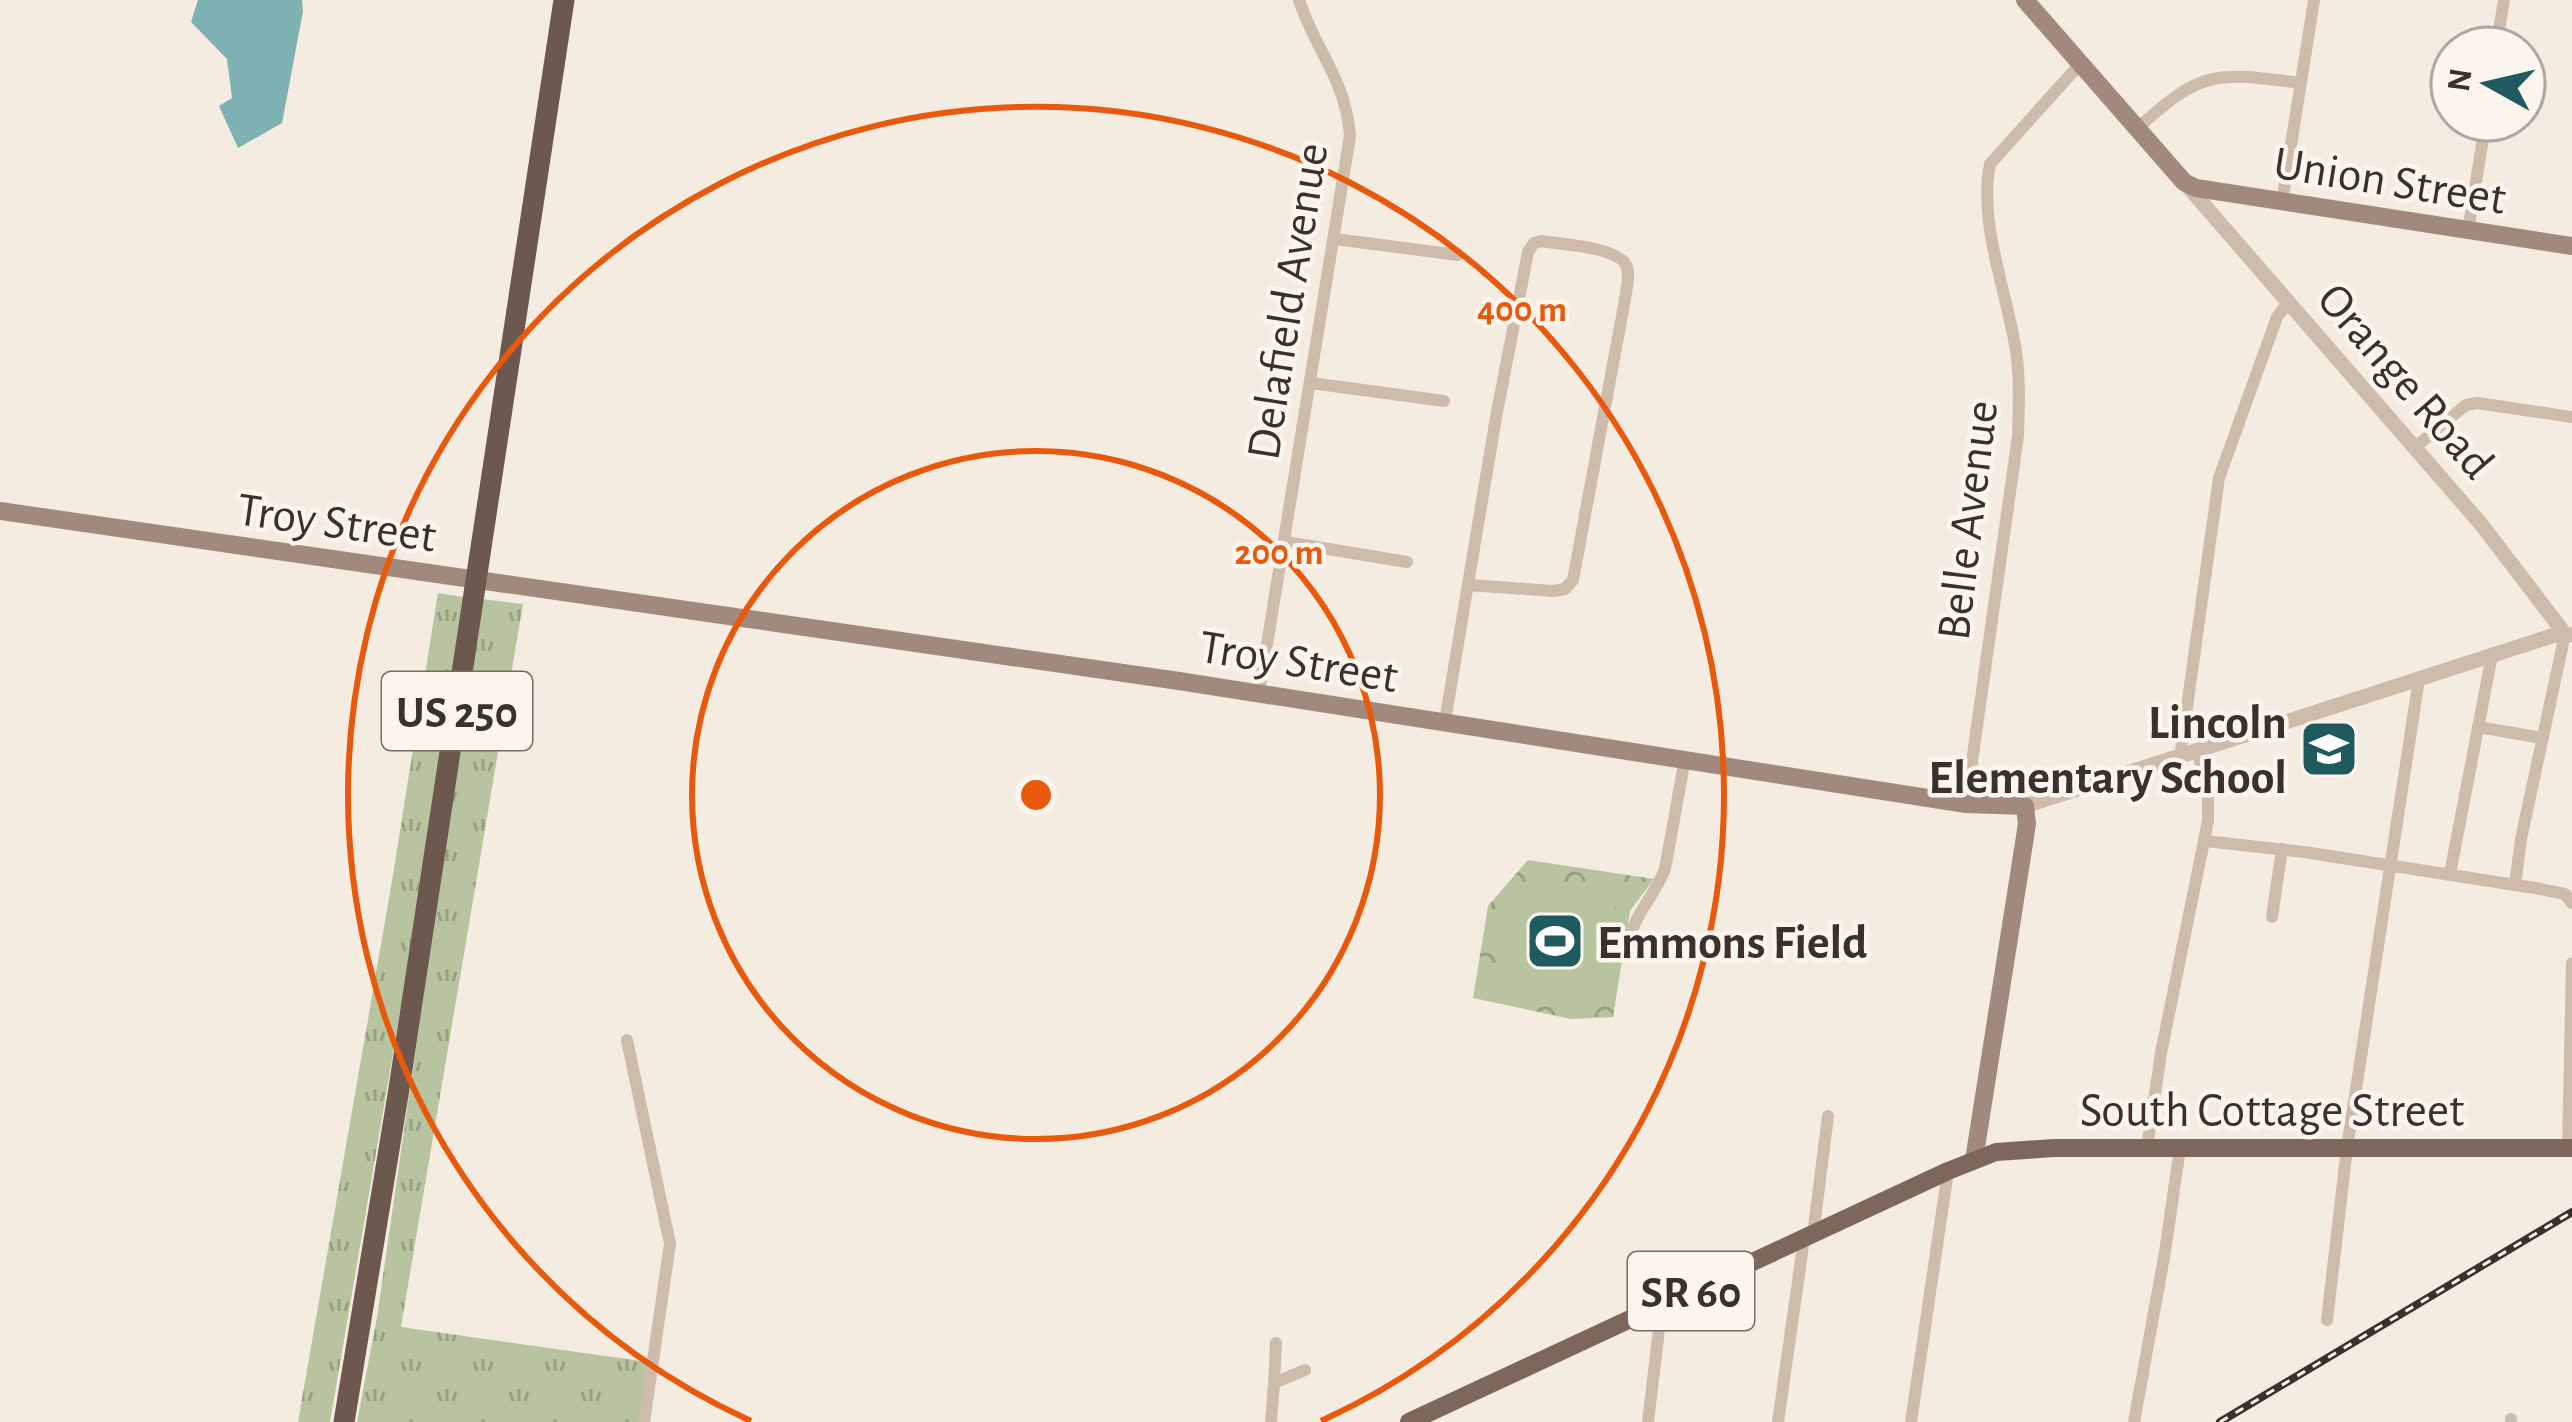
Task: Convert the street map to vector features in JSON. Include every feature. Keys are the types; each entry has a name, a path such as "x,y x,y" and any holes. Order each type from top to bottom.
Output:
{"highway":[{"name":"US 250","path":"344,1422 564,0"}],"main road":[{"name":"Orange Road","path":"2024,0 2190,185"},
{"name":"Union Street","path":"2190,185 2572,246"},
{"name":"Troy Street","path":"0,511 1259,693 1966,804 2025,806"},
{"path":"1974,1160 2027,824 2025,806"},
{"name":"South Cottage Street","path":"1974,1160 2013,1150 2570,1148"},
{"name":"SR 60","path":"1409,1422 1974,1160"}],"street":[{"name":"Delafield Avenue","path":"1259,693 1348,152 1348,112 1340,86 1299,0"},
{"path":"2282,202 2314,0"},
{"name":"Belle Avenue","path":"1966,804 2020,394 2016,349 1986,195 1990,164 2080,64"},
{"path":"2137,129 2179,93 2210,79 2234,75 2301,83"},
{"path":"2468,230 2482,144"},
{"name":"Orange Road","path":"2190,185 2568,634"},
{"path":"1335,238 1458,255"},
{"path":"1445,721 1497,412 1530,247 1541,242 1609,252 1624,262 1628,281 1573,580 1565,589 1553,591 1468,585"},
{"path":"2180,758 2219,478 2277,316 2288,304"},
{"path":"1311,382 1444,401"},
{"path":"2414,448 2466,405 2476,403 2572,417"},
{"path":"1286,542 1407,562"},
{"path":"2515,885 2521,839 2568,634"},
{"name":"Troy Street","path":"2025,806 2568,634"},
{"path":"2450,874 2492,655"},
{"path":"2326,1320 2347,1148 2419,679"},
{"path":"2478,727 2543,738"},
{"path":"2147,1148 2161,1053 2206,841 2210,801 2198,752"},
{"path":"1628,945 1633,922 1665,868 1685,759"},
{"path":"2206,841 2515,885 2565,894 2572,903"},
{"path":"2272,916 2282,849"},
{"path":"2570,1148 2572,963"},
{"path":"627,1040 670,1244 644,1422"},
{"path":"1778,1422 1828,1116"},
{"path":"2134,1422 2180,1148"},
{"path":"1911,1422 1948,1172"},
{"path":"1648,1422 1662,1304"},
{"path":"1271,1422 1276,1342"},
{"path":"1274,1383 1305,1370"}],"green space":[{"path":"438,593 464,597 409,960 330,1422 298,1422 392,881"},
{"path":"481,599 523,604 401,1327 648,1362 639,1422 357,1422 377,1317"},
{"name":"Emmons Field","path":"1528,860 1654,879 1630,911 1613,1017 1571,1019 1473,998 1488,906"},
{"name":"Emmons Field","path":"1564,892 1616,896 1602,990 1586,999 1494,990 1498,955 1509,923 1529,904"}],"water":[{"path":"198,0 302,0 282,123 238,148 219,106 232,98 227,59 191,22"}],"railway":[{"path":"2220,1422 2572,1212"}],"place":[{"name":"Lincoln Elementary School","path":"2329,749"},
{"name":"Emmons Field","path":"1555,941"}]}
